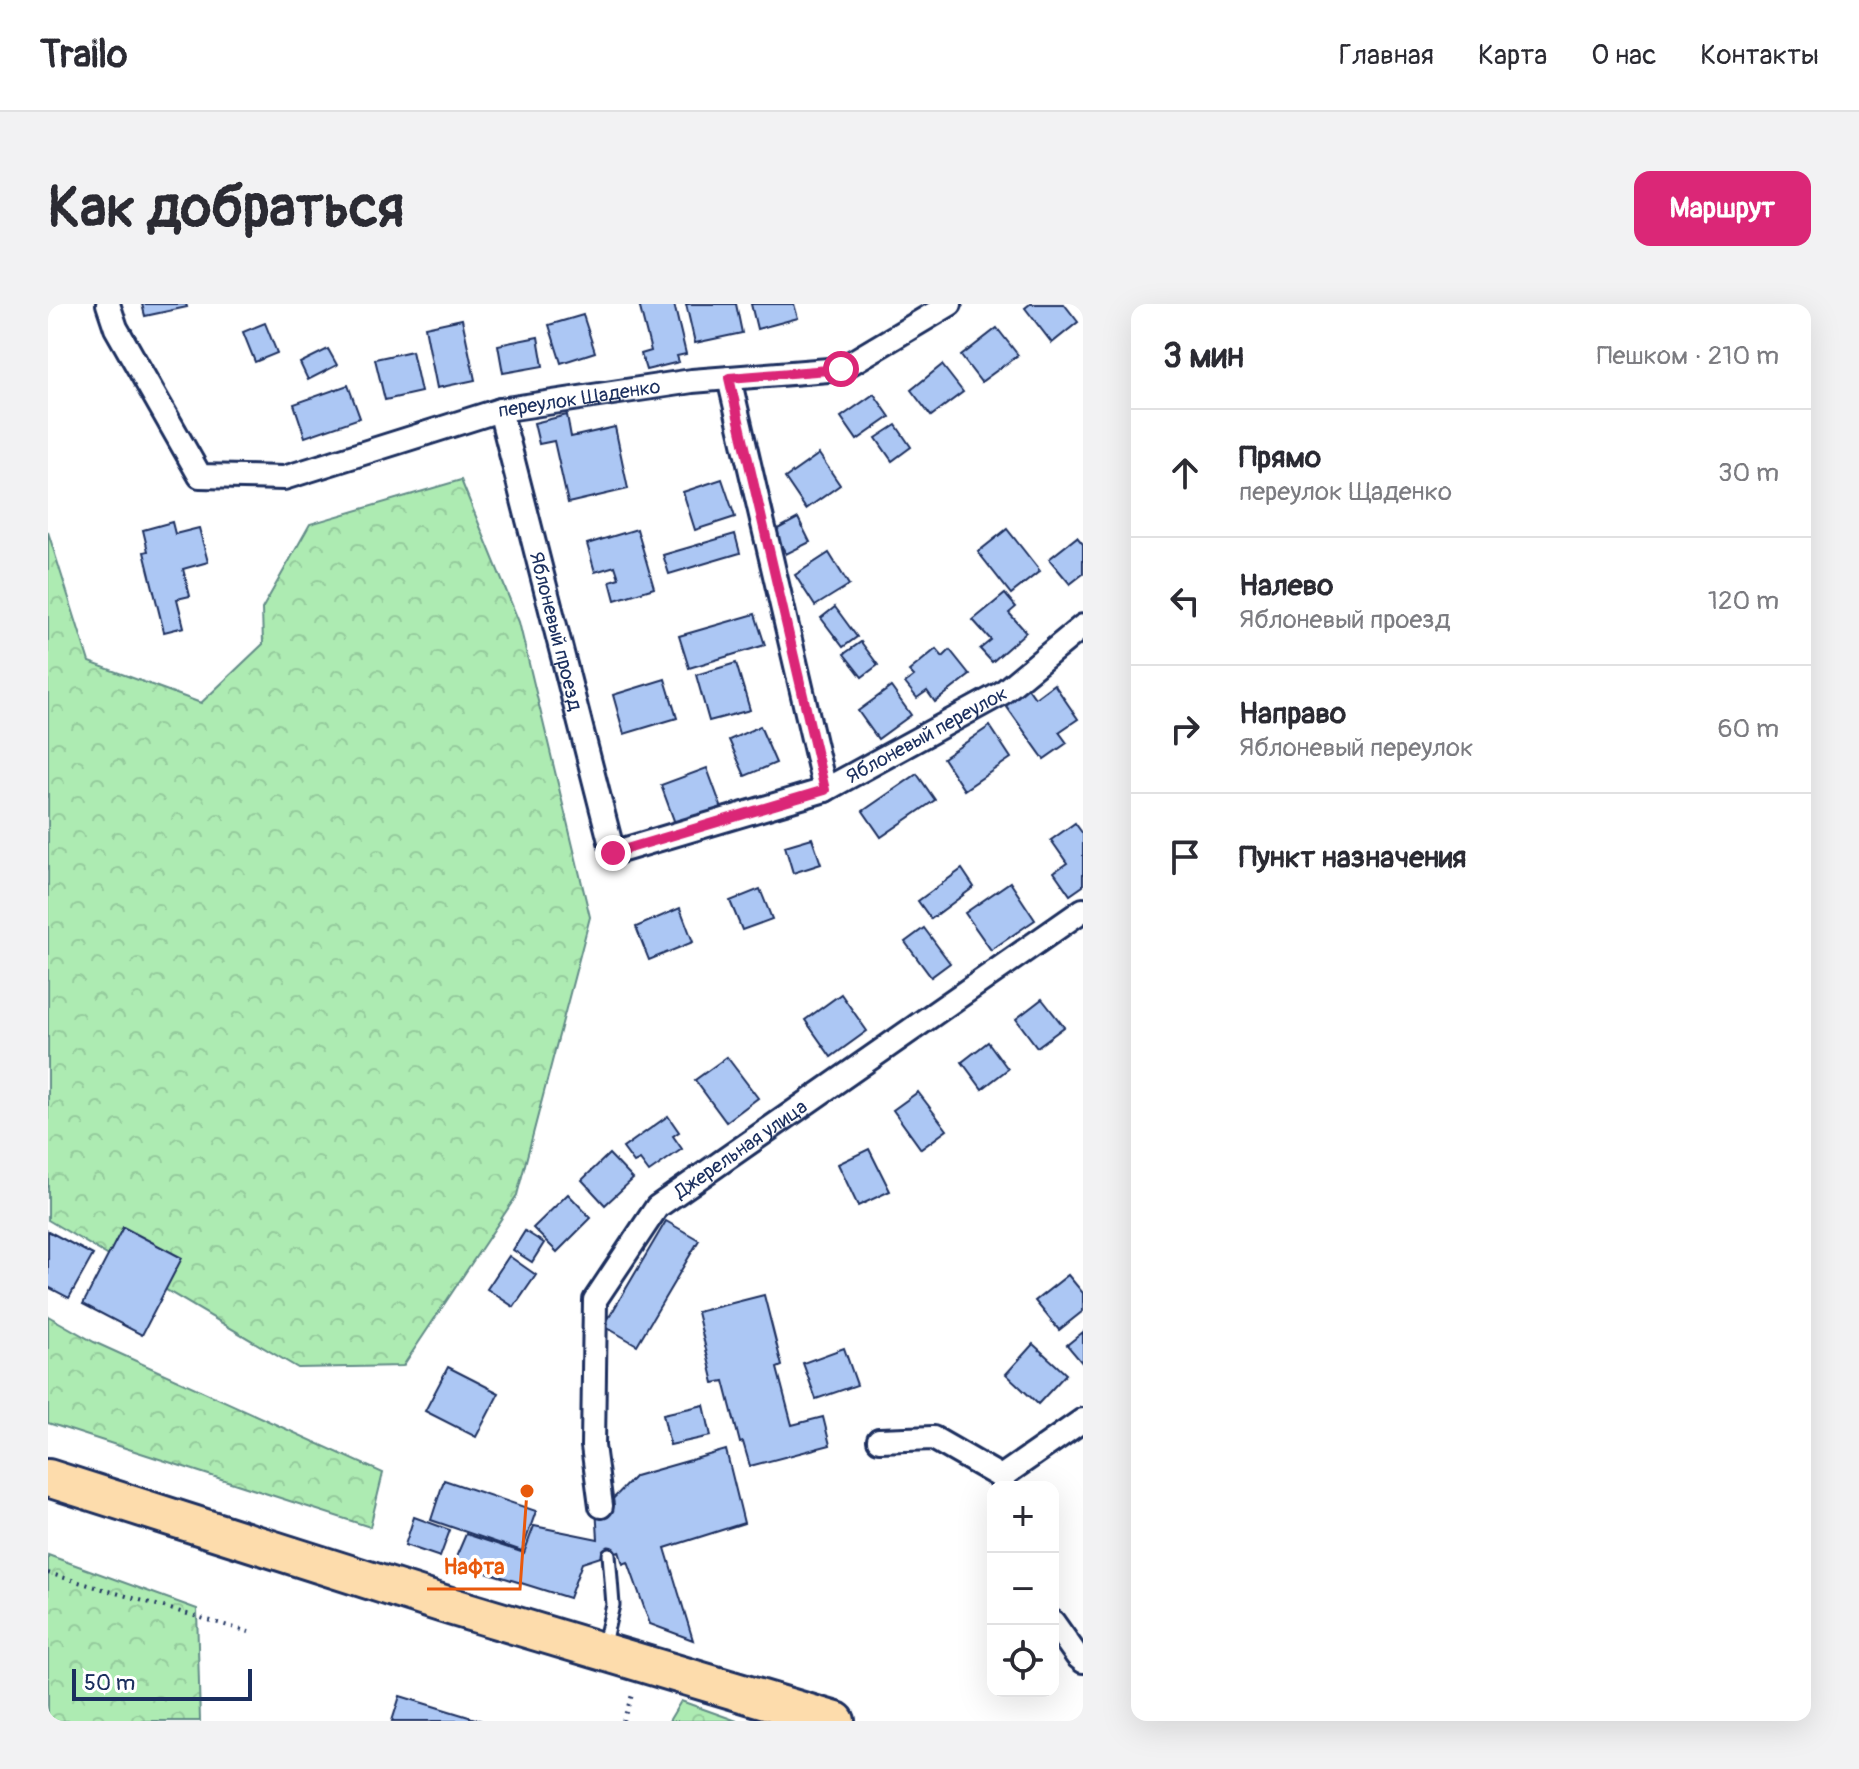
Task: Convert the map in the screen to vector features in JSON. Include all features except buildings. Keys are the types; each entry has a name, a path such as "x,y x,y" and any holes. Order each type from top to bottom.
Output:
{"main road":[{"path":"48,1478 450,1606 836,1721"}],"street":[{"name":"переулок Щаденко","path":"108,304 116,328 200,476 284,478 500,410 692,381 841,369 950,304"},
{"path":"729,378 825,790"},
{"name":"Яблоневый проезд","path":"500,410 613,853"},
{"name":"Яблоневый переулок","path":"613,853 825,790 1002,693 1083,626"},
{"name":"Джерельная улица","path":"601,1506 593,1446 595,1300 657,1207 1083,910"},
{"path":"1004,1481 1083,1420"},
{"path":"879,1440 933,1438 986,1467 1002,1481"},
{"path":"1055,1625 1083,1661"}],"lane":[{"path":"602,1651 613,1605 609,1554"}],"path":[{"path":"48,1573 249,1632"}],"green space":[{"path":"461,480 519,622 590,917 517,1195 403,1366 298,1368 48,1220 48,532 89,662 201,703 263,644 262,609 310,524"},
{"path":"48,1316 94,1342 383,1473 370,1527 48,1423"},
{"path":"48,1555 197,1609 200,1721 48,1721"},
{"path":"681,1701 737,1721 669,1721"}],"place":[{"name":"Нафта","path":"527,1491"}],"route":[{"path":"613,853 825,790 729,378 841,369"}]}
